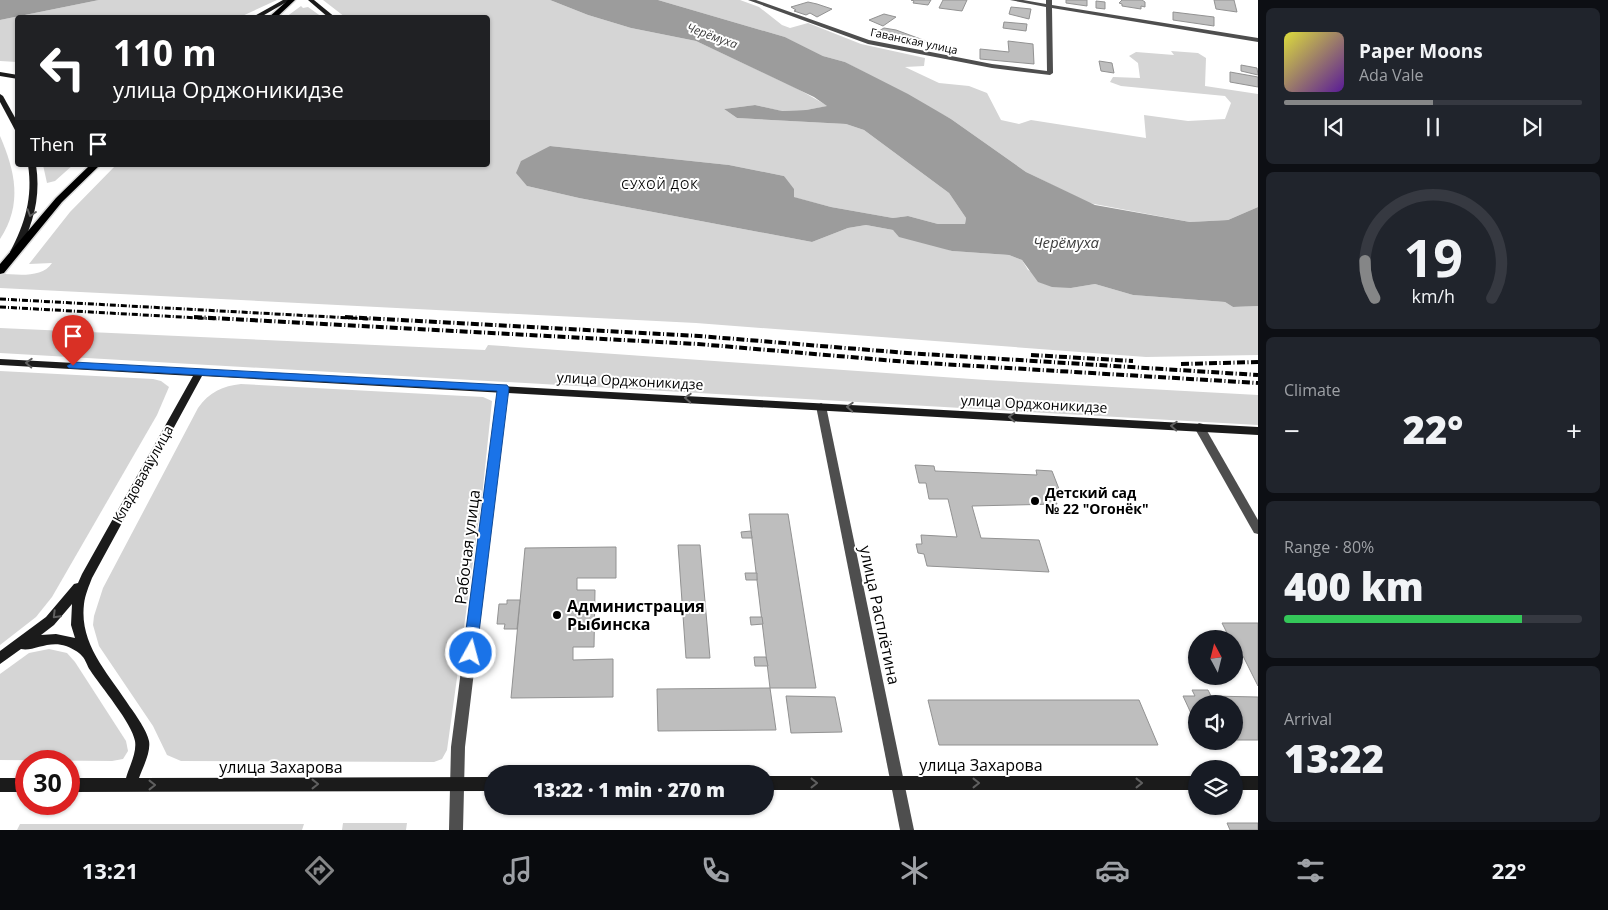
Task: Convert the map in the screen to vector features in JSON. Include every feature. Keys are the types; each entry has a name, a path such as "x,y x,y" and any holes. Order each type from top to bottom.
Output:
{"main road":[{"path":"274,15 292,0"},
{"path":"3,267 59,200 93,167"}],"street":[{"path":"260,15 287,0"},
{"path":"311,0 329,15"},
{"name":"Гаванская улица","path":"750,0 773,6 868,42 974,62 1050,73 1049,3"},
{"path":"773,6 777,0"},
{"path":"1013,0 1049,3 1258,40"},
{"path":"0,70 15,69"},
{"path":"0,74 15,76"},
{"path":"0,96 15,124"},
{"path":"3,267 22,235 33,204 36,189 32,167"},
{"name":"улица Орджоникидзе","path":"0,362 503,388 1258,431"},
{"name":"Кладовая улица","path":"86,577 200,372"},
{"name":"Рабочая улица","path":"456,830 458,747 503,388"},
{"name":"улица Расплётина","path":"821,406 907,830"},
{"path":"1200,427 1258,530"},
{"path":"86,577 80,592 76,618 78,630 87,654 142,741 140,757 130,785"},
{"path":"2,657 50,621 64,607 86,577"},
{"path":"2,657 30,642 54,638 77,644 87,654"},
{"name":"улица Захарова","path":"774,783 1188,783"},
{"path":"1243,783 1258,783"},
{"name":"улица Захарова","path":"80,785 484,784"},
{"path":"1,788 15,786"}],"shaded area":[{"path":"99,0 277,0 244,15 25,15"},
{"path":"323,0 550,0 588,15 631,28 696,41 798,89 828,106 806,110 781,111 755,105 724,109 737,118 846,124 864,130 949,193 966,218 965,224 938,224 908,216 893,218 831,207 793,197 784,176 729,165 550,146 527,186 579,198 812,242 848,228 866,225 893,230 952,251 1009,255 1022,260 1028,270 1071,288 1095,284 1133,295 1225,302 1233,307 1258,306 1258,355 1146,357 696,323 0,288 0,274 35,274 48,268 52,263 29,264 70,212 114,167 490,167 490,15 342,15"},
{"path":"658,0 740,0 759,7 782,25 790,28 808,23 861,44 925,58 924,66 905,67 939,83 969,86 987,93 1001,120 1019,124 1031,120 1146,138 1144,115 1188,121 1225,119 1231,103 1225,96 1121,86 1110,82 1113,77 1140,78 1138,63 1129,56 1136,52 1174,55 1171,51 1198,53 1206,58 1205,86 1258,94 1258,207 1228,220 1190,222 1089,203 1026,172 951,119 845,62 823,56 785,37"},
{"path":"301,6 303,8 308,7 319,15 289,15"},
{"path":"15,17 15,62 0,61 0,20"},
{"path":"0,136 13,175 14,200 12,213 0,239"},
{"path":"43,167 71,167 55,181 47,183"},
{"path":"0,328 485,350 488,345 986,380 1258,395 1258,425 0,353"},
{"path":"0,371 153,379 161,381 169,387 157,415 52,597 36,617 0,645"},
{"path":"241,384 483,397 492,401 482,497 447,750 442,759 434,762 181,761 167,755 153,726 99,646 93,625 103,588 198,408 202,402 217,391 228,386"},
{"path":"49,649 67,653 75,662 126,741 128,751 123,759 112,761 80,761 80,750 15,750 15,760 0,760 0,674 29,653"},
{"path":"343,823 407,823 406,830 342,830"},
{"path":"20,824 304,824 302,830 17,830"}],"water":[{"path":"0,0 99,0 25,15 15,15 15,17 0,20"},
{"name":"Черёмуха","path":"550,0 658,0 785,37 823,56 845,62 908,94 951,119 1026,172 1095,205 1190,222 1228,220 1258,207 1258,306 1233,307 1225,302 1133,295 1095,284 1071,288 1052,287 1038,282 1022,260 1009,255 952,251 899,237 893,230 866,225 848,228 812,242 579,198 527,186 516,173 521,161 550,146 729,165 784,176 794,189 794,197 831,207 893,218 908,216 938,224 965,224 966,218 949,193 864,130 846,124 737,118 724,109 755,105 782,111 806,110 827,106 814,97 696,41 631,28 588,15"}],"building":[{"path":"911,0 931,0 928,5 913,3 914,1"},
{"path":"943,0 967,0 962,11 939,8"},
{"path":"1066,0 1087,0 1087,6 1066,3"},
{"path":"1122,0 1142,0 1145,2 1145,7 1141,6 1141,9 1122,6 1119,3"},
{"path":"1214,0 1234,0 1237,12 1216,9"},
{"path":"1096,1 1105,2 1105,9 1096,8"},
{"path":"808,2 832,9 817,17 810,13 806,15 794,11 796,10 791,7"},
{"path":"1011,7 1031,9 1029,19 1009,14"},
{"path":"1173,12 1214,17 1214,26 1173,20"},
{"path":"884,14 896,17 883,26 869,20"},
{"path":"1004,22 1027,24 1026,31 1003,28"},
{"path":"884,28 896,30 926,41 918,47 875,33"},
{"path":"1008,41 1033,44 1034,64 980,59 980,49 1009,52"},
{"path":"1099,61 1112,63 1114,73 1101,71"},
{"path":"1241,65 1257,68 1258,75 1241,71"},
{"path":"1230,72 1258,77 1258,87 1230,82"},
{"path":"915,465 934,466 935,471 1037,475 1036,470 1052,471 1059,489 1052,489 1057,504 972,506 981,538 1039,540 1049,572 927,566 924,554 918,553 916,544 922,544 921,535 957,537 948,499 929,499 926,483 919,483"},
{"path":"749,514 788,514 816,688 770,688"},
{"path":"751,531 752,538 742,538 741,532"},
{"path":"678,545 700,545 710,658 686,658"},
{"name":"Администрация Рыбинска","path":"616,547 616,578 577,578 577,590 595,590 594,647 573,647 573,660 613,659 613,697 511,698 525,548"},
{"path":"745,573 757,573 757,580 746,580"},
{"path":"507,600 520,600 517,629 504,629 505,624 497,624 499,604 507,604"},
{"path":"750,617 762,617 763,624 751,625"},
{"path":"1222,623 1258,623 1258,686 1243,656 1243,630 1226,630"},
{"path":"754,657 766,657 768,666 755,666"},
{"path":"770,688 776,730 658,731 657,689"},
{"path":"1192,690 1208,690 1210,695 1194,695"},
{"path":"786,696 835,697 842,732 791,733"},
{"path":"1183,696 1188,696 1188,707"},
{"path":"1243,697 1258,697 1258,740 1243,740"},
{"path":"928,700 1139,700 1158,745 939,745"},
{"path":"1227,823 1258,823 1258,830 1230,830"}],"railway":[{"path":"0,299 369,319"},
{"path":"0,307 217,319"},
{"path":"194,317 698,344 908,362 1258,383"},
{"path":"345,317 699,336 907,353 1258,375"},
{"path":"1031,355 1133,361"},
{"path":"1181,364 1258,362"}],"place":[{"name":"Детский сад № 22 \"Огонёк\"","path":"1035,501"},
{"name":"Администрация Рыбинска","path":"557,615"}],"district":[{"name":"СУХОЙ ДОК","path":"660,185"}],"route":[{"path":"73,366 503,388 471,653"}]}
